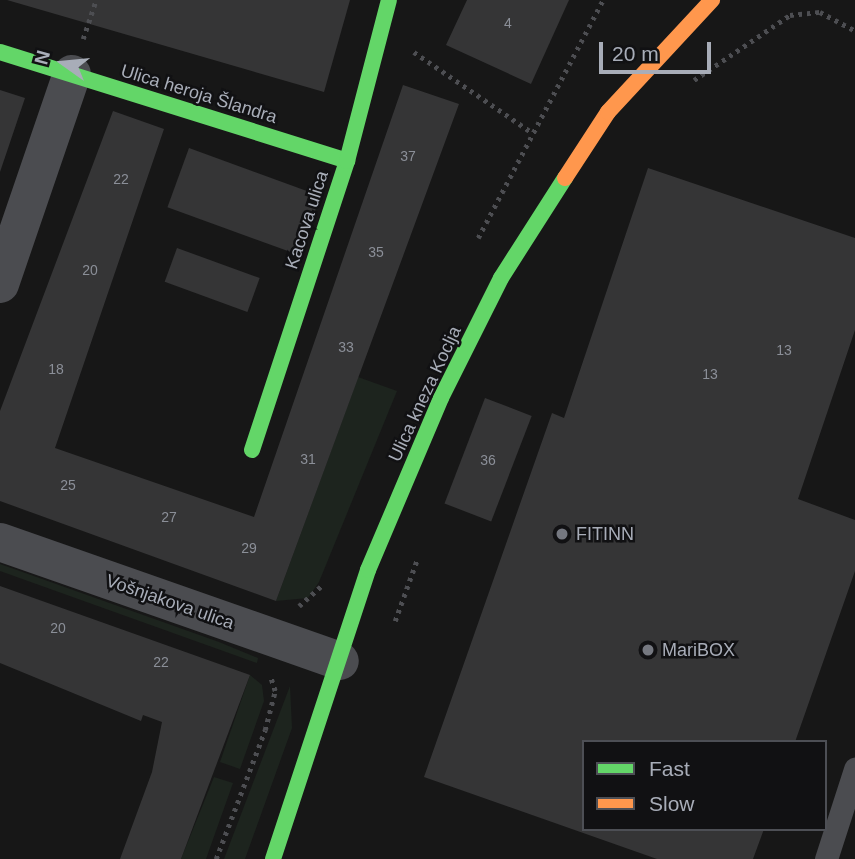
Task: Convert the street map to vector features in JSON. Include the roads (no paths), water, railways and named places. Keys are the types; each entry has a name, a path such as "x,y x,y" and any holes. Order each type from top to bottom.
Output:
{"street":[{"name":"Kacova ulica","path":"252,450 347,160 389,0"},
{"name":"Ulica kneza Koclja","path":"273,859 373,558 441,398 501,278 608,112 712,0"},
{"name":"Ulica heroja Šlandra","path":"0,52 347,160"},
{"path":"0,284 72,74"},
{"name":"Vošnjakova ulica","path":"0,542 340,661"}],"lane":[{"path":"826,859 855,769"}],"place":[{"name":"FITINN","path":"562,534"},
{"name":"MariBOX","path":"648,650"}]}
